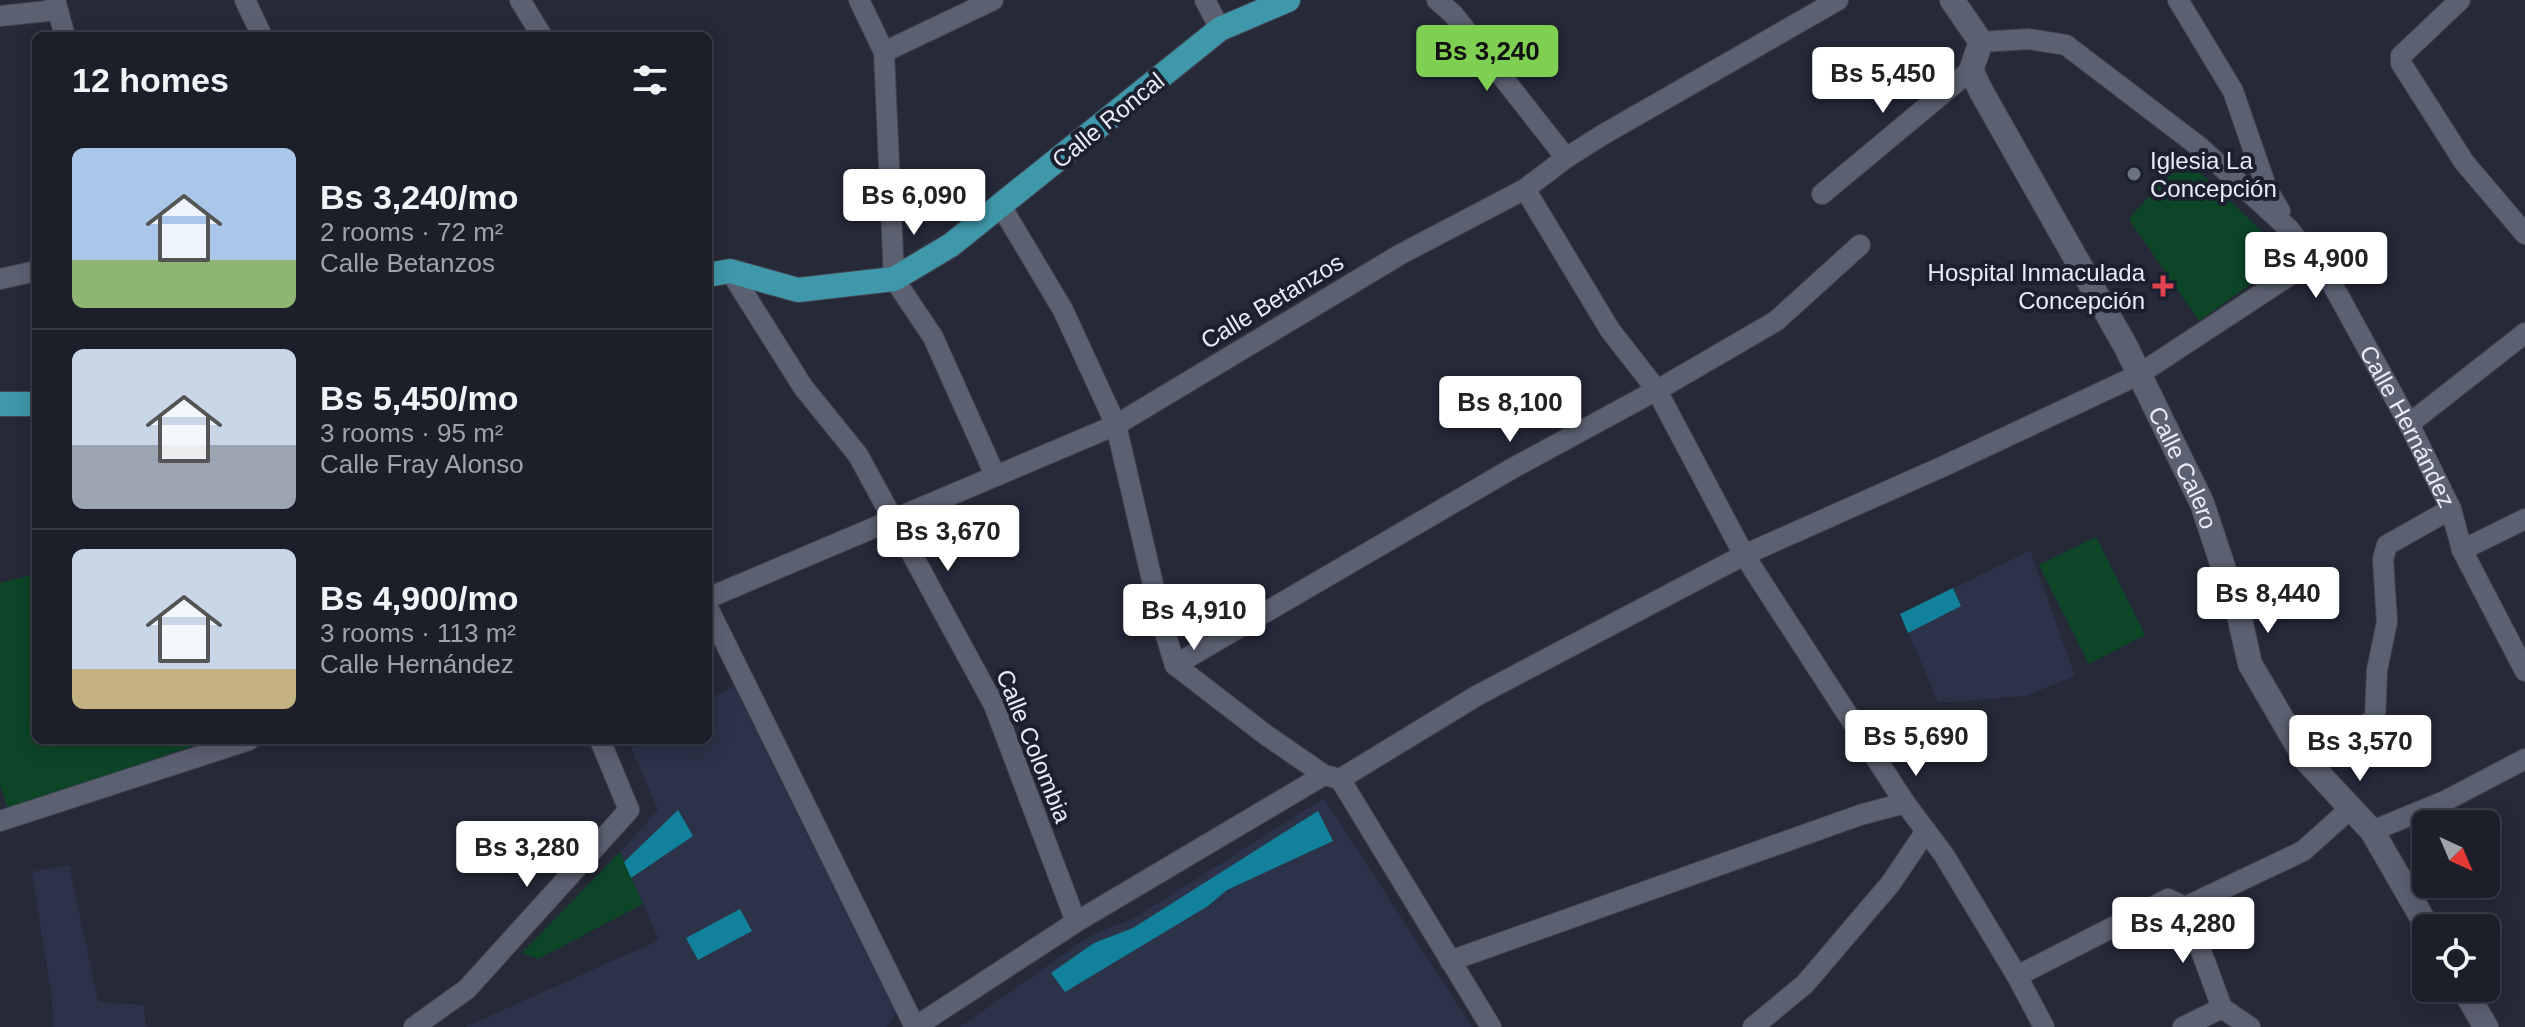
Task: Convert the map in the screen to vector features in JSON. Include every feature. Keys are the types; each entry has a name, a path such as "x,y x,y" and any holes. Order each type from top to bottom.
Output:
{"main road":[{"name":"Calle Roncal","path":"719,273 798,290 894,279 951,245 1220,29 1288,0"},
{"path":"1952,0 1981,42 1971,70"},
{"name":"Calle Calero","path":"1971,70 2126,347 2202,503 2239,615 2250,664 2306,760 2372,831 2420,914"},
{"path":"0,404 32,404"},
{"path":"2471,1002 2486,1027"}],"street":[{"path":"245,0 260,32"},
{"path":"520,0 540,32"},
{"path":"859,0 884,52 894,279 933,337 995,475"},
{"path":"884,52 993,0"},
{"path":"1205,0 1220,29"},
{"path":"1437,0 1453,14 1566,158"},
{"name":"Calle Betanzos","path":"712,596 1116,425 1401,254 1525,189 1566,158 1838,0"},
{"path":"2178,0 2233,91 2267,189 2289,229"},
{"path":"2460,0 2401,56 2404,71 2464,162 2525,234"},
{"path":"0,16 56,5 64,32"},
{"name":"Calle Hernández","path":"1981,42 2028,39 2066,45 2201,148 2289,229 2331,282 2409,424 2451,509 2462,550 2525,671"},
{"path":"1822,194 1971,70"},
{"path":"1525,189 1610,330 1656,389 1744,555 1905,803 1944,855 2044,1027"},
{"path":"1001,206 1063,310 1116,425 1162,623 1175,665 1266,735 1332,777 1491,1027"},
{"path":"1175,665 1473,491 1776,321 1860,245"},
{"path":"712,616 915,1027 1076,922 1478,695 1744,555 2138,375 2313,260"},
{"path":"0,279 32,272"},
{"name":"Calle Colombia","path":"719,273 803,387 858,455 895,519 994,705 1076,922"},
{"path":"2409,424 2525,333"},
{"path":"2306,760 2375,719 2377,670 2387,622 2383,559 2387,545 2451,509"},
{"path":"2462,550 2525,519"},
{"path":"0,821 237,744"},
{"path":"414,1027 467,989 629,810 602,744"},
{"path":"2372,831 2445,801 2525,759"},
{"path":"1450,961 1833,824 1905,803"},
{"path":"2185,907 2303,851 2351,808"},
{"path":"1753,1027 1805,984 1891,883 1926,831"},
{"path":"2017,976 2168,899 2185,907 2222,1008 2250,1027"},
{"path":"2183,1027 2222,1008"}],"shaded area":[{"path":"2030,550 2075,676 2026,696 1938,703 1901,614"},
{"path":"734,687 896,1014 886,1027 465,1027 659,940 620,852 658,810 630,744 712,744 712,697"},
{"path":"1324,798 1472,1027 960,1027 1090,936 1136,917"},
{"path":"69,865 98,1002 144,1005 146,1027 53,1027 52,1000 32,872"}],"green space":[{"path":"2184,157 2276,245 2276,266 2199,321 2129,219"},
{"path":"2096,537 2145,635 2089,664 2039,565"},
{"path":"32,575 32,744 198,744 8,809 0,785 0,583"},
{"path":"620,852 643,904 538,959 522,953"}],"water":[{"path":"1953,588 1961,606 1908,633 1900,614"},
{"path":"678,810 693,836 631,878 624,862"},
{"path":"1318,811 1333,841 1227,890 1208,906 1065,992 1051,973 1094,943 1133,928"},
{"path":"740,909 752,931 698,960 686,938"}],"place":[{"name":"Iglesia La Concepción","path":"2134,174"},
{"name":"Hospital Inmaculada Concepción","path":"2163,286"}]}
